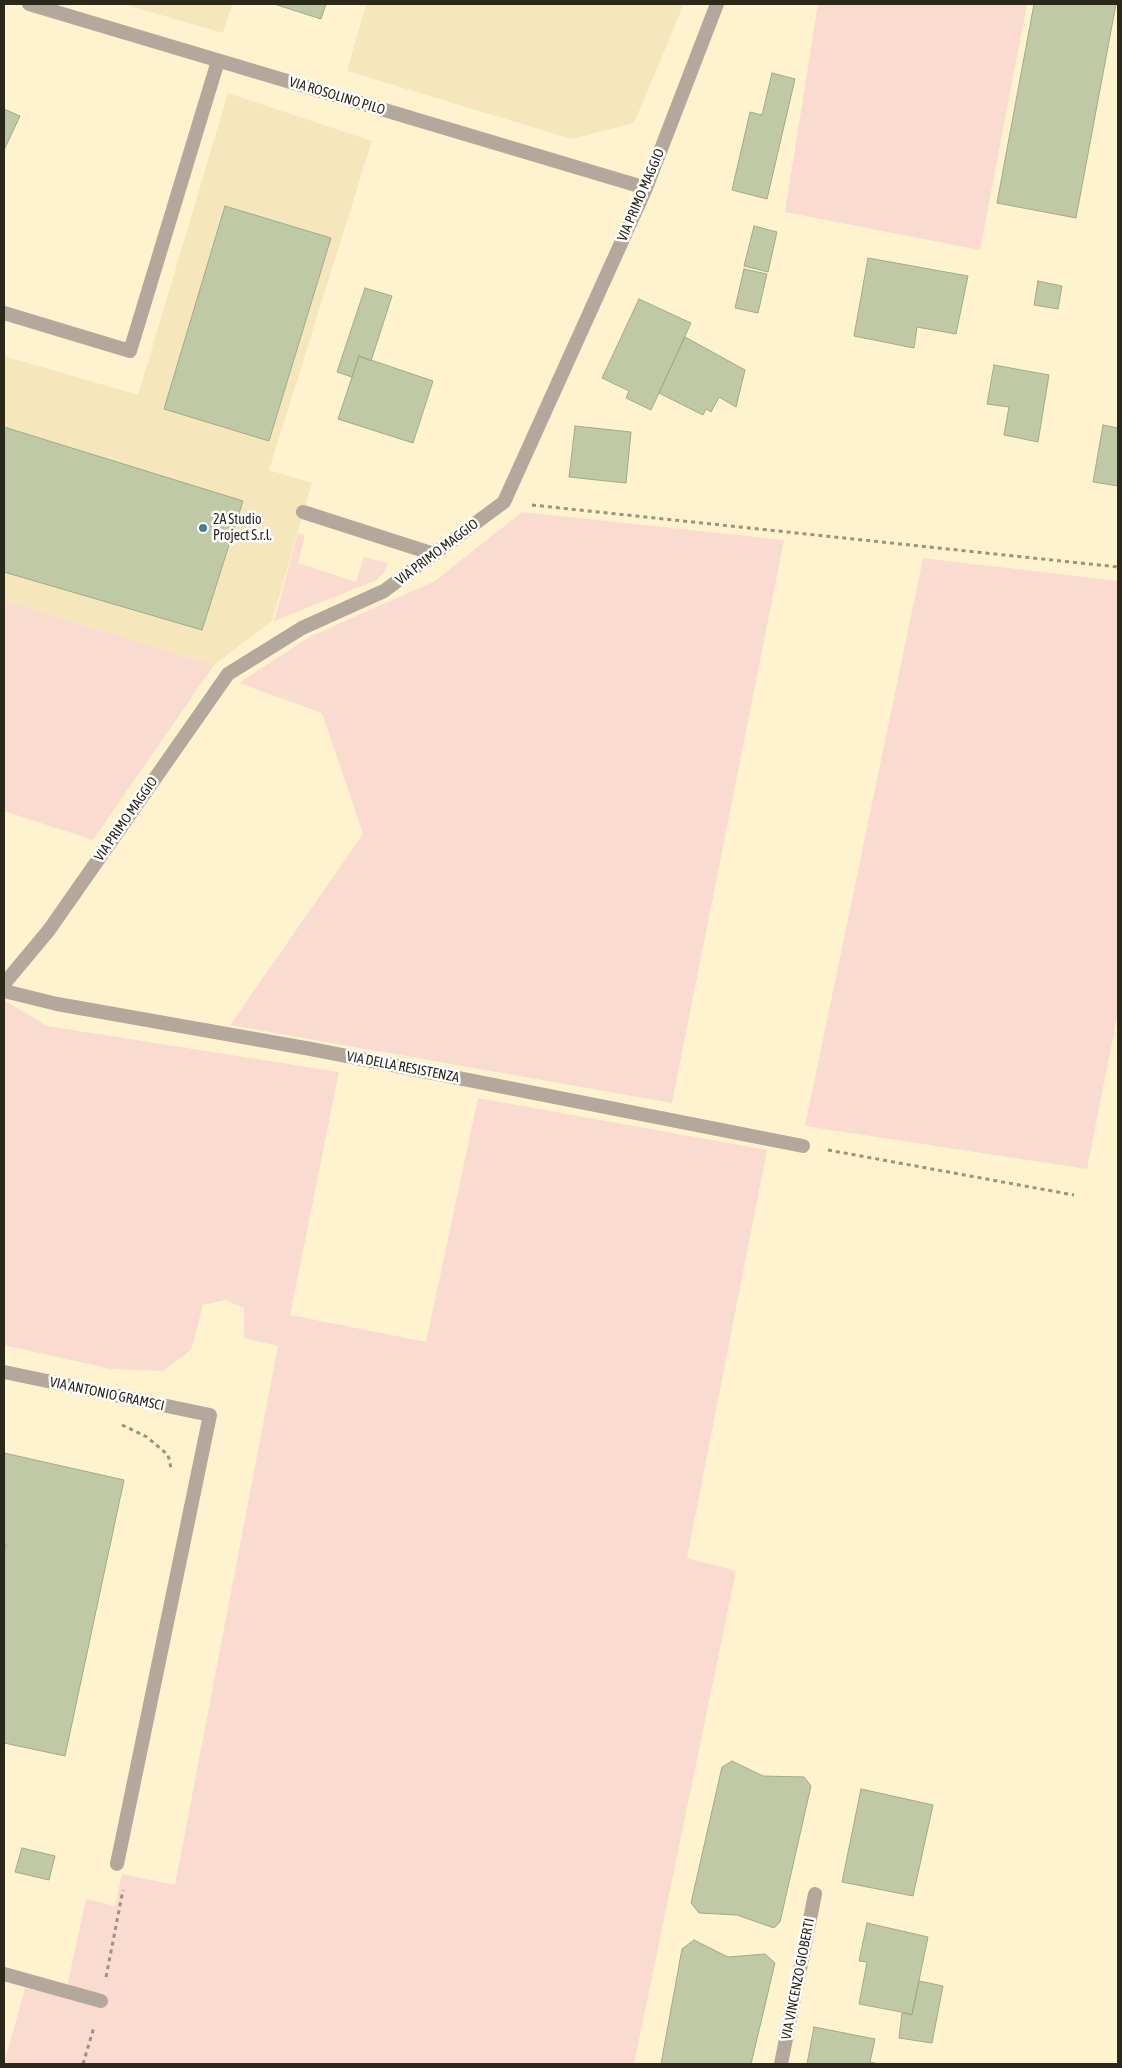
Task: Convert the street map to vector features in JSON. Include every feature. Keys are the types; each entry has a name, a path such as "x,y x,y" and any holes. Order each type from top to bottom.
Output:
{"street":[{"name":"VIA ROSOLINO PILO","path":"29,4 646,188"},
{"name":"VIA PRIMO MAGGIO","path":"4,984 49,930 228,674 302,628 384,592 504,502 646,188 717,4"},
{"path":"4,314 130,351 218,61"},
{"path":"303,512 434,554"},
{"name":"VIA DELLA RESISTENZA","path":"4,991 57,1004 312,1049 802,1146"},
{"name":"VIA ANTONIO GRAMSCI","path":"4,1372 210,1416 116,1864"},
{"name":"VIA VINCENZO GIOBERTI","path":"781,2064 815,1894"},
{"path":"4,1974 101,2001"}],"path":[{"path":"504,502 1118,567"},
{"path":"802,1146 1074,1194"},
{"path":"113,1423 122,1425 147,1437 168,1455 172,1472"},
{"path":"83,2064 101,2001 128,1866 116,1864"}],"shaded area":[{"path":"123,4 232,4 223,33"},
{"path":"366,4 684,4 634,123 572,139 347,71"},
{"path":"818,4 1027,4 980,250 785,212"},
{"path":"228,93 372,141 269,470 312,483 272,621 214,665 4,601 4,356 138,395"},
{"path":"522,512 784,540 672,1103 230,1025 363,834 322,713 239,683 311,636 435,581"},
{"path":"298,533 305,535 298,563 356,582 364,557 388,563 385,571 377,580 274,621"},
{"path":"923,558 1118,581 1118,1012 1087,1169 805,1126"},
{"path":"4,601 214,665 93,840 4,811"},
{"path":"4,1000 47,1026 339,1072 290,1315 426,1342 478,1098 767,1150 687,1558 736,1571 634,2064 4,2064 25,1988 65,1996 86,1899 115,1906 122,1874 175,1885 278,1346 244,1338 244,1308 225,1300 203,1305 191,1350 163,1371 111,1369 4,1345"}],"building":[{"path":"274,4 326,4 321,19"},
{"path":"1034,4 1116,4 1076,218 997,203"},
{"path":"772,73 795,79 767,199 732,190 750,112 762,115"},
{"path":"4,109 20,116 4,150"},
{"path":"225,206 331,238 269,441 164,409"},
{"path":"754,226 777,232 768,272 744,266"},
{"path":"868,258 968,276 956,334 917,327 914,348 854,336"},
{"path":"744,269 767,274 758,313 735,308"},
{"path":"1038,281 1062,286 1058,309 1034,305"},
{"path":"365,288 392,296 371,361 359,356 352,377 337,372"},
{"path":"639,299 691,323 651,410 626,398 629,391 602,378"},
{"path":"685,337 745,370 736,407 719,397 711,412 706,409 703,415 659,393"},
{"path":"359,356 433,381 413,443 338,419"},
{"path":"994,365 1049,375 1038,442 1004,435 1009,407 987,404"},
{"path":"1103,425 1118,428 1118,486 1093,482"},
{"path":"575,426 631,432 626,483 569,477"},
{"path":"4,427 243,501 202,630 4,572"},
{"path":"4,1453 124,1480 65,1756 4,1743 4,1554 6,1545 4,1544"},
{"path":"732,1761 763,1776 804,1777 811,1786 780,1922 774,1928 737,1915 699,1913 691,1903 722,1767"},
{"path":"861,1789 933,1805 913,1896 842,1882"},
{"path":"22,1848 55,1856 49,1880 15,1872"},
{"path":"867,1923 928,1937 912,2014 859,2004 867,1962 859,1961"},
{"path":"694,1940 728,1957 765,1954 775,1963 751,2064 661,2064 682,1949"},
{"path":"919,1981 943,1986 932,2043 899,2038 902,2013 912,2015"},
{"path":"814,2027 875,2039 870,2062 879,2064 807,2064"}],"place":[{"name":"2A Studio Project S.r.l.","path":"203,528"}]}
